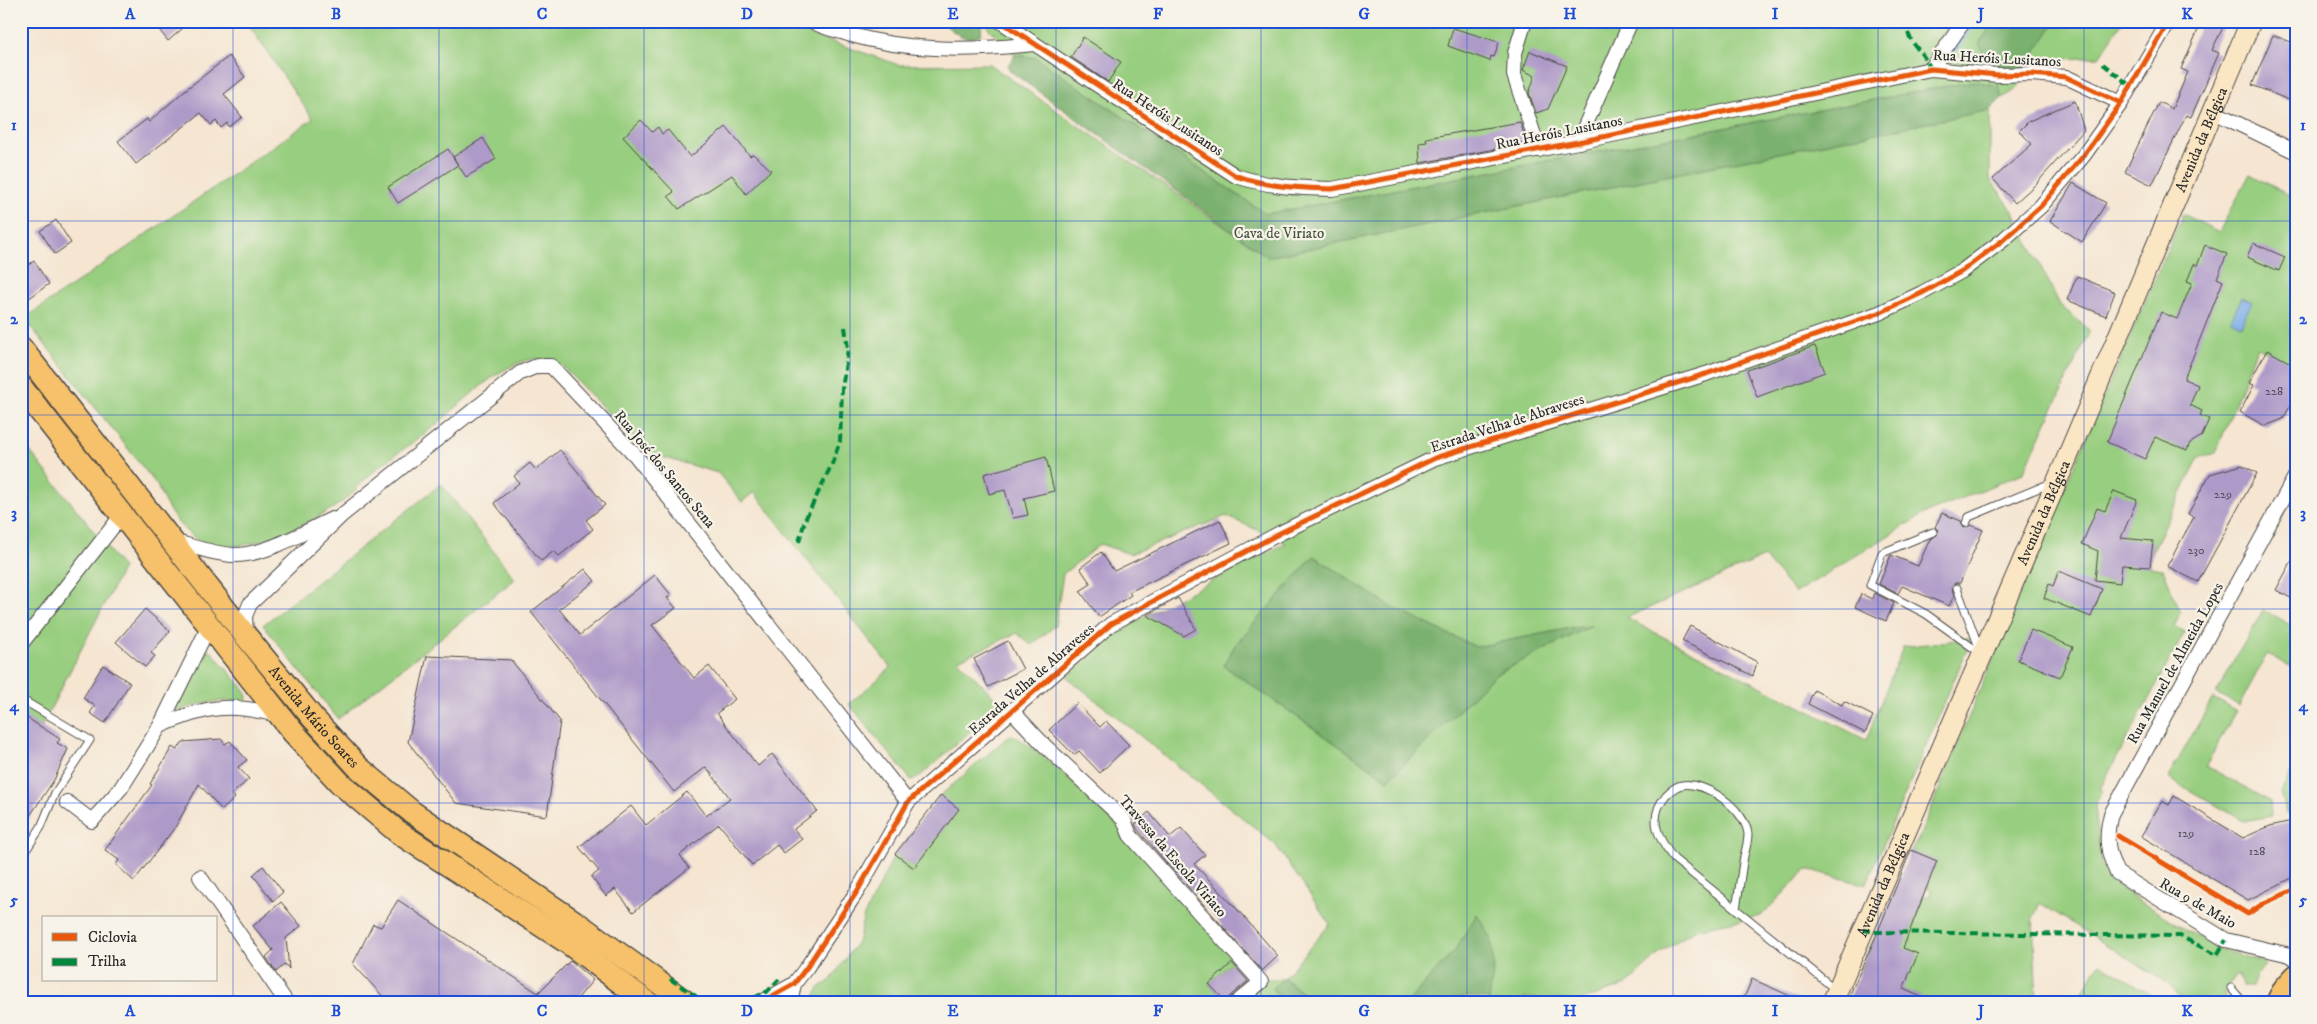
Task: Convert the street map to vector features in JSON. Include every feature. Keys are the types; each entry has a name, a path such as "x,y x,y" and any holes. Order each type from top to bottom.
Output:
{"main road":[{"name":"Avenida da Bélgica","path":"1834,997 2214,112 2251,21"},
{"name":"Avenida Mário Soares","path":"21,348 246,636 313,718 358,767 412,812 578,924 687,1003"},
{"name":"Avenida Mário Soares","path":"21,387 280,716 341,784 400,832 567,942 648,1003"},
{"path":"2277,1003 2285,988 2296,976"}],"street":[{"path":"812,21 820,26 871,41 911,46 971,50 1033,44"},
{"path":"1525,21 1516,53 1514,75 1539,150"},
{"path":"1578,142 1631,21"},
{"path":"1930,69 1964,21"},
{"name":"Estrada Velha de Abraveses","path":"794,984 832,931 908,802 1013,712 1111,624 1280,534 1435,458 1706,374 1879,313 1922,293 1962,271 2003,240 2041,206 2084,155 2121,103 2169,21"},
{"name":"Rua Heróis Lusitanos","path":"1005,23 1033,44 1236,176 1264,185 1332,189 1539,150 1930,69 1998,75 2032,74 2066,77 2121,103"},
{"path":"2214,112 2296,152"},
{"name":"Rua José dos Santos Sena","path":"246,636 245,616 250,604 342,515 520,373 537,366 551,366 636,456 908,802"},
{"name":"Rua Manuel de Almeida Lopes","path":"2116,872 2106,839 2111,814 2292,490 2296,475"},
{"path":"21,644 122,515"},
{"name":"Rua José dos Santos Sena","path":"172,541 220,554 248,554 342,515"},
{"path":"67,802 92,821 121,788 160,726 209,626"},
{"path":"160,726 204,709 252,708 280,716"},
{"name":"Travessa da Escola Viriato","path":"1013,712 1044,745 1124,820 1130,835 1261,982 1236,1003"},
{"name":"Rua 9 de Maio","path":"2116,872 2226,940 2290,955 2296,959"},
{"path":"200,878 287,1003"},
{"path":"760,1003 794,984"},
{"path":"790,1003 794,984"}],"lane":[{"path":"1965,520 2056,481"},
{"path":"1933,532 1882,553 1870,585 1926,614 1981,653"},
{"path":"1958,588 1981,653"},
{"path":"21,699 90,740 55,793 41,827 21,858"},
{"path":"1736,909 1748,834 1744,820 1736,808 1719,796 1696,786 1682,785 1670,791 1658,804 1655,825 1661,843 1674,859 1736,909 1834,997"},
{"path":"55,793 67,802"},
{"path":"2231,988 2244,1003"}],"green space":[{"path":"246,21 772,21 899,65 989,64 1268,257 1990,110 1990,179 2013,211 2060,305 2090,331 2023,473 1924,514 1795,593 1764,557 1626,618 1866,740 1903,647 1972,638 1866,885 1807,869 1761,916 1696,929 1661,952 1626,985 1579,1001 1525,998 1521,1003 1493,1003 1489,1000 1494,965 1477,915 1456,949 1407,1003 1314,1003 1284,978 1330,924 1275,844 1067,677 1107,641 1146,615 1286,543 1226,516 1130,554 1100,544 1063,574 1055,626 1031,645 1017,633 958,660 1001,704 918,778 911,780 849,704 891,668 754,492 742,502 718,473 648,453 561,365 551,361 541,359 526,360 495,376 427,432 368,477 342,502 296,528 258,542 222,547 207,544 190,534 176,520 165,503 157,485 28,323 21,323 21,321 313,119","holes":["1314,556 1391,607 1476,647 1571,628 1589,627 1496,674 1388,780 1224,666 1235,645"]},
{"path":"940,21 981,21 981,34 970,38 965,37"},
{"path":"981,21 1995,21 1979,43 2024,69 2022,80 2018,87 2002,98 1999,86 1974,81 1266,214 1036,58 1015,55"},
{"path":"1995,21 2056,21 2024,69 1999,69 1985,57 1979,43"},
{"path":"2056,21 2123,21 2099,57 2028,61"},
{"name":"Cava de Viriato","path":"1015,55 1036,58 1266,214 1974,81 1999,86 2002,98 1990,110 1268,257 1010,71 1008,66"},
{"path":"2250,174 2296,199 2296,366 2257,347 2216,453 2199,457 2151,554 2150,567 2163,569 2181,613 2174,626 2185,632 2100,789 2103,791 2095,805 2102,867 2109,878 2131,896 2216,948 2259,961 2265,965 2256,976 2252,987 2243,987 2237,974 2224,992 2226,1003 2186,1003 2167,983 2040,903 2033,918 2037,1003 1940,1003 1921,997 1860,970 1879,929 1910,930 1924,895 1929,897 1931,890 1926,888 1911,850 1918,840 2036,554 2183,214 2219,232"},
{"path":"21,440 123,568 21,766"},
{"path":"441,484 515,579 338,719 263,625"},
{"path":"1314,556 1391,607 1476,647 1571,628 1591,626 1496,674 1388,780 1224,666 1235,645"},
{"path":"2263,610 2296,628 2296,669 2267,654 2239,706 2216,693"},
{"path":"208,648 246,691 247,699 244,702 209,702 176,712 174,708"},
{"path":"2213,698 2236,711 2206,766 2270,801 2271,816 2244,821 2168,778"},
{"path":"1010,735 1015,736 1044,757 1098,806 1149,859 1221,941 1233,961 1209,984 1226,1002 1251,980 1284,978 1272,989 1285,1003 811,1003 819,988 831,980 859,939 863,918 895,854 941,795"},
{"path":"2296,766 2296,811 2286,813 2280,794"},
{"path":"1477,914 1491,937 1494,965 1489,1000 1471,997 1455,999 1453,1003 1407,1003 1456,949"},
{"path":"2100,963 2164,1003 2085,1003 2078,999"},
{"path":"1284,978 1314,1003 1285,1003 1272,988"}],"water":[{"path":"2242,297 2252,302 2241,325 2231,320"}],"building":[{"path":"152,21 175,21 182,29 168,41"},
{"path":"2202,21 2226,21 2212,50 2219,53 2191,117 2186,115 2152,185 2125,172 2159,102 2172,109 2188,72 2181,69"},
{"path":"1453,28 1499,42 1494,57 1491,56 1490,61 1448,46"},
{"path":"2273,35 2296,44 2296,103 2252,85"},
{"path":"1083,37 1121,62 1108,82 1071,57"},
{"path":"1530,51 1567,66 1548,109 1536,113 1529,93 1535,76 1523,70"},
{"path":"229,56 245,77 224,94 242,117 229,127 227,123 221,128 216,121 211,125 201,113 136,164 118,141 147,119 149,122 184,91"},
{"path":"2075,101 2084,130 2036,184 2015,203 1993,179 2032,144 2019,131 2029,121"},
{"path":"641,120 652,132 658,127 662,134 668,130 690,157 726,127 750,156 753,154 771,170 746,194 732,175 679,209 668,196 674,192 623,137"},
{"path":"1520,122 1527,143 1420,163 1419,143 1427,142 1426,138"},
{"path":"483,138 496,159 466,177 453,157"},
{"path":"448,149 458,165 398,203 388,187"},
{"path":"2073,183 2106,203 2082,242 2050,221"},
{"path":"56,220 71,243 55,254 40,231"},
{"path":"2253,243 2285,257 2279,271 2247,257"},
{"path":"2205,245 2227,254 2217,278 2223,281 2184,379 2198,385 2190,405 2202,411 2200,415 2209,419 2202,436 2190,443 2187,450 2155,437 2145,459 2107,442 2161,312 2177,319 2192,283 2187,281 2194,264 2197,266"},
{"path":"34,261 49,284 28,299 21,289 21,270"},
{"path":"2077,276 2115,292 2106,316 2067,300"},
{"path":"1815,346 1825,372 1757,397 1747,370"},
{"path":"2267,350 2296,366 2296,396 2283,419 2265,426 2240,412 2254,385 2249,383"},
{"path":"560,450 605,505 586,520 593,529 559,556 554,551 541,561 494,503 519,483 514,476 530,463 536,470"},
{"path":"1046,457 1054,491 1024,498 1028,515 1013,518 1005,490 989,494 984,474"},
{"path":"2242,465 2257,473 2198,582 2167,566 2194,517 2188,514 2210,474"},
{"path":"2114,491 2137,500 2121,538 2153,541 2150,567 2122,565 2120,583 2095,580 2098,551 2082,544 2097,508 2105,511"},
{"path":"1942,513 1961,521 1964,528 1971,525 1983,530 1960,583 1955,583 1952,587 1954,596 1949,606 1902,586 1898,594 1879,584 1891,555 1918,566 1930,539 1937,535 1938,530 1935,527"},
{"path":"1220,520 1231,543 1129,592 1131,595 1099,617 1080,591 1091,584 1080,568 1101,552 1114,571"},
{"path":"2296,553 2296,601 2276,590"},
{"path":"585,569 595,581 559,609 580,635 655,575 671,595 667,598 676,608 652,625 694,678 709,666 735,699 717,713 724,723 758,766 772,754 817,811 794,829 802,839 784,853 777,845 752,865 719,824 680,855 689,868 633,912 615,889 606,896 591,877 599,871 579,847 631,806 646,825 687,792 706,816 730,798 706,767 674,792 531,612"},
{"path":"2059,571 2102,589 2091,617 2044,598 2049,584 2053,586"},
{"path":"1874,593 1894,603 1886,621 1855,607 1861,594 1872,599"},
{"path":"1178,598 1196,629 1184,636 1147,615"},
{"path":"145,609 170,631 151,653 155,656 145,667 116,642"},
{"path":"1690,626 1757,662 1753,676 1682,641"},
{"path":"2031,630 2073,647 2060,677 2018,660"},
{"path":"1008,641 1023,669 988,687 974,659"},
{"path":"427,656 511,660 560,721 547,816 456,803 408,742"},
{"path":"103,665 130,683 105,723 90,713 95,706 83,698"},
{"path":"1814,690 1842,705 1844,701 1873,716 1865,733 1808,704"},
{"path":"1077,703 1100,727 1106,721 1129,745 1100,773 1079,751 1074,755 1049,730"},
{"path":"21,714 60,739 57,743 68,749 54,780 21,829"},
{"path":"221,739 225,744 230,741 247,760 238,767 249,779 232,794 235,798 222,810 199,784 176,826 134,881 116,865 119,860 105,850 152,785 150,784 172,747 177,750 183,742"},
{"path":"941,795 959,809 914,868 895,854"},
{"path":"2174,796 2243,838 2270,826 2296,820 2296,876 2248,900 2141,836 2162,801 2169,805"},
{"path":"1149,812 1170,837 1181,828 1205,855 1194,864 1278,956 1262,971 1138,830 1135,824"},
{"path":"1911,850 1937,861 1903,948 1918,954 1903,989 1935,1003 1846,1003 1876,936"},
{"path":"263,866 283,892 273,901 253,875"},
{"path":"398,900 538,993 570,961 593,980 574,1003 389,1003 353,964 373,924 381,927"},
{"path":"281,902 301,926 286,938 289,969 285,964 276,972 266,957 273,950 253,926"},
{"path":"1232,963 1248,981 1230,996 1226,1002 1209,984"},
{"path":"1752,979 1806,1003 1742,1003"}],"waterway":[{"path":"1949,58 1974,21"}],"marked path":[{"path":"1906,21 1912,41 1931,69"},
{"path":"2103,64 2132,87"},
{"path":"799,542 805,520 832,464 840,441 842,389 848,349 845,327"},
{"path":"1863,930 1876,932 2180,936 2217,955 2226,940"},
{"path":"743,1003 768,991 781,977"},
{"path":"670,979 706,1003"}],"cycle path":[{"path":"1000,21 1236,176 1260,183 1295,187 1332,189 1578,142 1931,69 1998,75 2032,74 2066,77 2121,103"},
{"path":"760,1003 794,984 807,967 858,890 908,802 1111,624 1280,533 1435,458 1706,374 1879,313 1922,293 1962,271 2003,240 2041,206 2084,155 2121,103 2169,21"},
{"path":"2118,836 2248,914 2264,903 2296,889"}]}
